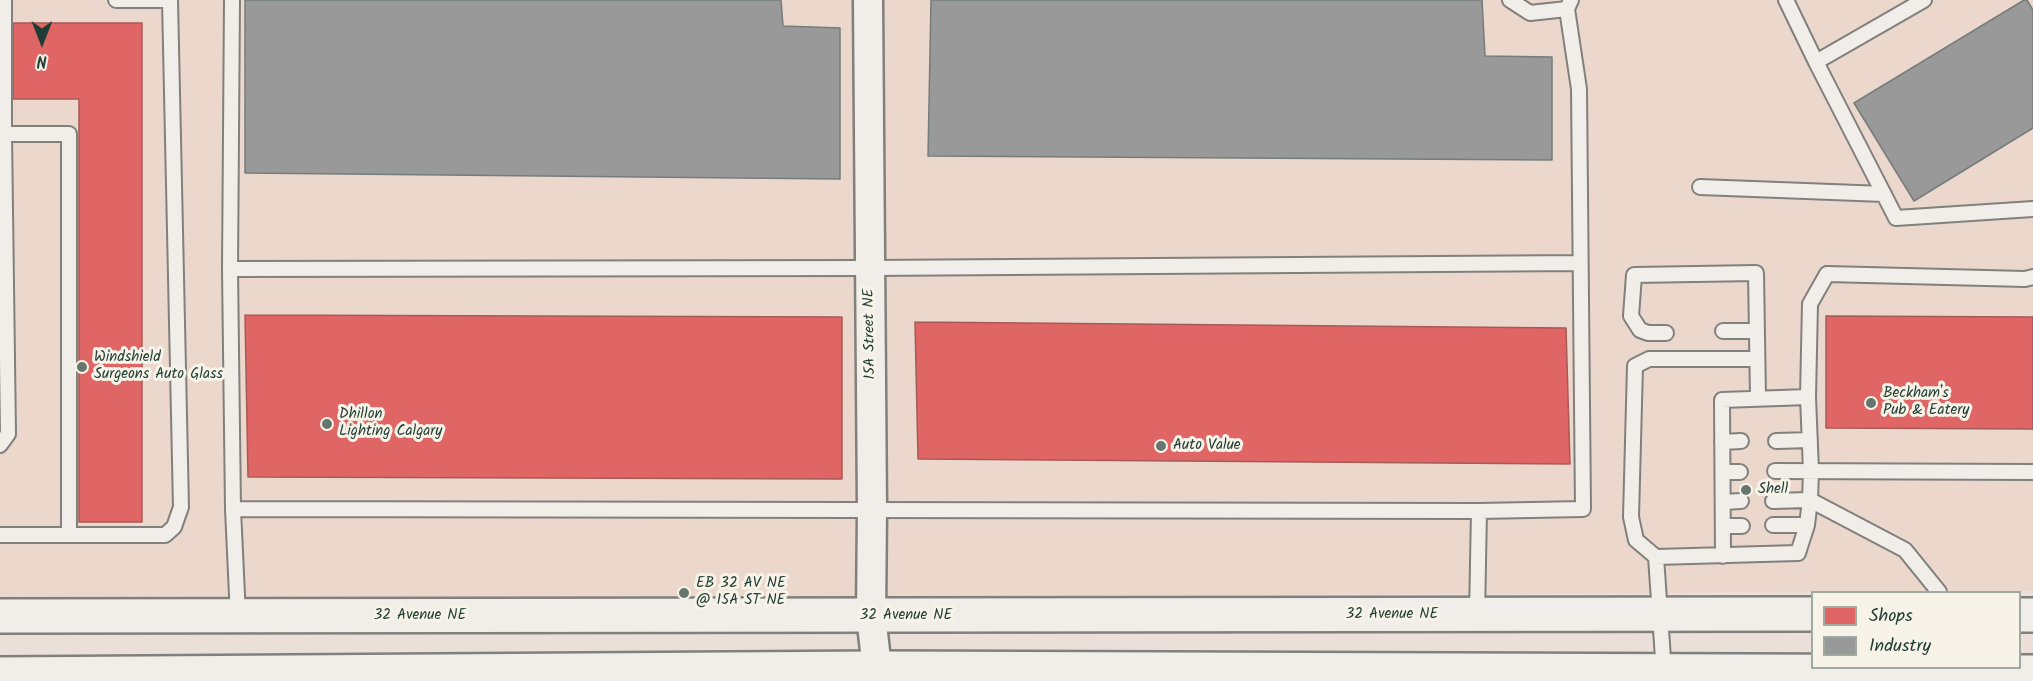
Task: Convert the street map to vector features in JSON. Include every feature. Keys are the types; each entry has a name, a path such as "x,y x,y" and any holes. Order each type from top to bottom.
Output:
{"main road":[{"name":"32 Avenue NE","path":"0,616 1811,614"},
{"path":"0,674 877,668 1664,676 2033,672"}],"street":[{"name":"15A Street NE","path":"868,0 871,616 877,668"}],"lane":[{"path":"0,445 8,434 4,0"},
{"path":"0,535 165,535 174,527 180,507 170,0 116,0"},
{"path":"232,0 230,268 233,509 238,617"},
{"path":"233,509 1583,510 1579,89 1569,5 1530,13 1510,0"},
{"path":"1786,0 1896,218 2033,208"},
{"path":"1816,62 1924,0"},
{"path":"4,134 69,134 69,535"},
{"path":"1700,187 1884,194"},
{"path":"230,268 870,268 1580,263"},
{"path":"1666,333 1648,333 1640,330 1631,316 1634,275 1755,273 1758,398"},
{"path":"1756,359 1649,359 1635,366 1631,517 1636,540 1656,557 1798,553 1807,525 1810,500 1808,397 1810,304 1827,274 2025,279 2033,277"},
{"path":"1723,331 1756,331"},
{"path":"1723,556 1722,400 1808,397"},
{"path":"1776,441 1810,440"},
{"path":"1722,442 1741,441"},
{"path":"1775,471 2033,472"},
{"path":"1723,472 1740,472"},
{"path":"1773,501 1810,500 1905,550 1938,591"},
{"path":"1723,502 1741,501"},
{"path":"1477,615 1479,511"},
{"path":"1773,525 1807,525"},
{"path":"1723,526 1742,526"},
{"path":"1656,557 1664,676"}],"shaded area":[{"path":"0,0 2033,0 2033,591 0,601"}],"building: Shops":[{"path":"13,23 142,23 142,522 79,522 79,99 13,99"},
{"path":"245,315 842,317 842,479 248,477"},
{"path":"1826,316 2033,317 2033,429 1826,428"},
{"path":"915,322 1566,328 1570,464 918,459"}],"building: Industry":[{"path":"245,0 781,0 783,26 840,28 840,179 245,173"},
{"path":"931,0 1482,0 1485,56 1552,57 1552,160 928,156"},
{"path":"2027,0 2033,10 2033,128 1914,201 1854,103"}],"place":[{"name":"Windshield Surgeons Auto Glass","path":"82,367"},
{"name":"Beckham's Pub & Eatery","path":"1871,403"},
{"name":"Dhillon Lighting Calgary","path":"327,424"},
{"name":"Auto Value","path":"1161,446"},
{"name":"Shell","path":"1746,490"},
{"name":"EB 32 AV NE @ 15A ST NE","path":"684,593"}]}
